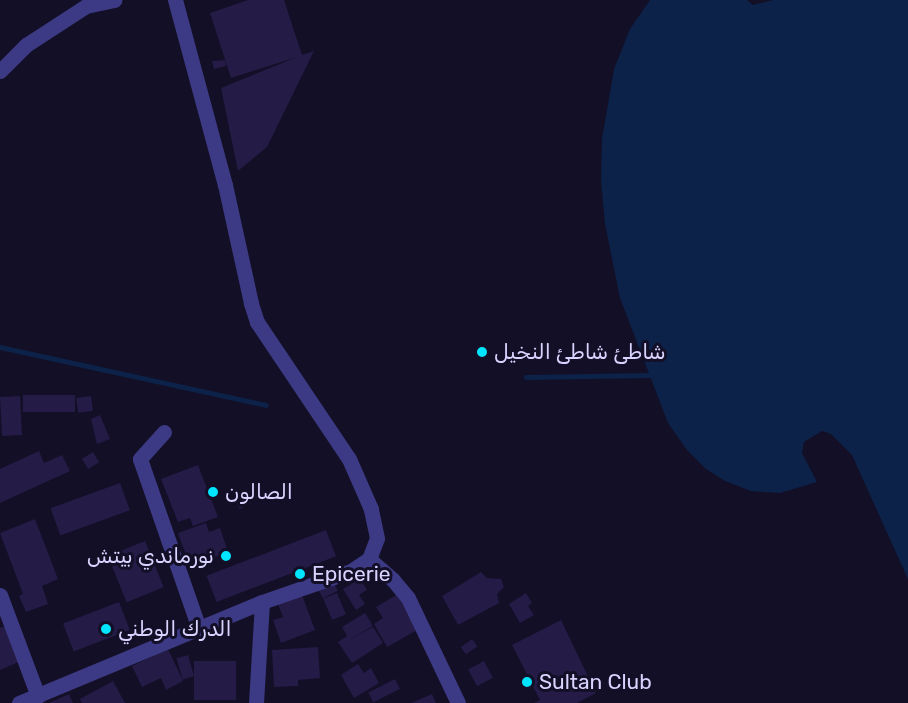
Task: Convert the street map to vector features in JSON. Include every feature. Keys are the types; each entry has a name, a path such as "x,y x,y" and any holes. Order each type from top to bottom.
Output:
{"street":[{"path":"0,71 26,45 86,6 114,0"},
{"path":"19,703 198,627 351,571 369,559 377,538 375,524 364,492 339,444 257,322 225,184 175,0"},
{"path":"164,432 140,459 198,627"},
{"path":"369,559 393,580 408,598 458,703"},
{"path":"0,596 38,696"},
{"path":"256,703 262,602"}],"water":[{"path":"650,0 747,0 753,5 773,0 908,0 908,579 852,455 831,434 822,431 804,442 802,453 817,482 780,493 751,491 725,481 706,469 687,450 668,423 620,298 605,224 601,181 602,139 614,69 630,29"}],"building":[{"path":"248,0 284,0 302,55 314,51 267,147 238,171 221,88 297,57 231,78 210,13"},
{"path":"225,60 226,66 214,69 212,61"},
{"path":"23,395 75,395 75,412 23,412"},
{"path":"20,396 22,435 2,436 0,397"},
{"path":"91,396 93,411 78,413 76,398"},
{"path":"100,415 110,439 97,444 91,419"},
{"path":"39,451 44,463 62,455 70,471 0,503 0,469"},
{"path":"93,452 99,462 88,469 82,459"},
{"path":"198,465 218,517 193,526 190,518 178,522 161,479"},
{"path":"120,483 130,510 60,536 50,508"},
{"path":"247,495 251,503 240,509 235,501"},
{"path":"35,519 58,579 42,586 48,604 26,612 19,596 23,594 0,533"},
{"path":"206,523 209,532 220,528 228,552 190,566 178,533"},
{"path":"326,530 336,556 217,602 207,576"},
{"path":"145,541 164,587 127,602 108,556"},
{"path":"481,572 487,578 501,579 504,587 497,594 499,603 458,625 442,596"},
{"path":"360,579 367,590 359,595 365,604 356,610 343,589"},
{"path":"333,581 338,591 323,599 318,589"},
{"path":"337,593 346,614 332,620 323,599"},
{"path":"526,593 532,603 528,606 534,615 520,623 509,604"},
{"path":"398,594 419,629 387,647 374,624 383,618 376,607"},
{"path":"302,595 315,630 281,643 273,620 283,617 278,604"},
{"path":"119,602 130,630 74,652 63,624"},
{"path":"365,613 373,626 349,640 373,627 383,643 352,663 338,642 347,636 342,627"},
{"path":"561,620 596,693 577,703 534,703 540,700 512,645"},
{"path":"5,626 19,662 0,670 0,628"},
{"path":"472,639 477,646 466,655 461,647"},
{"path":"318,647 320,678 298,680 298,686 274,687 272,650"},
{"path":"168,649 183,681 166,690 161,678 142,687 132,666"},
{"path":"188,655 194,676 183,679 176,658"},
{"path":"194,661 236,661 236,700 194,700"},
{"path":"484,661 493,678 477,686 468,669"},
{"path":"358,664 364,673 371,668 379,683 354,698 341,675"},
{"path":"395,679 400,689 373,702 368,693"},
{"path":"113,681 125,703 82,703 80,699"},
{"path":"69,694 73,703 49,703"},
{"path":"432,694 436,703 411,703"}],"waterway":[{"path":"0,347 266,405"},
{"path":"526,377 651,375"}],"place":[{"name":"شاطئ شاطئ النخيل","path":"482,352"},
{"name":"الصالون","path":"213,492"},
{"name":"نورماندي بيتش","path":"226,556"},
{"name":"Epicerie","path":"300,574"},
{"name":"الدرك الوطني","path":"106,629"},
{"name":"Sultan Club","path":"527,682"}]}
